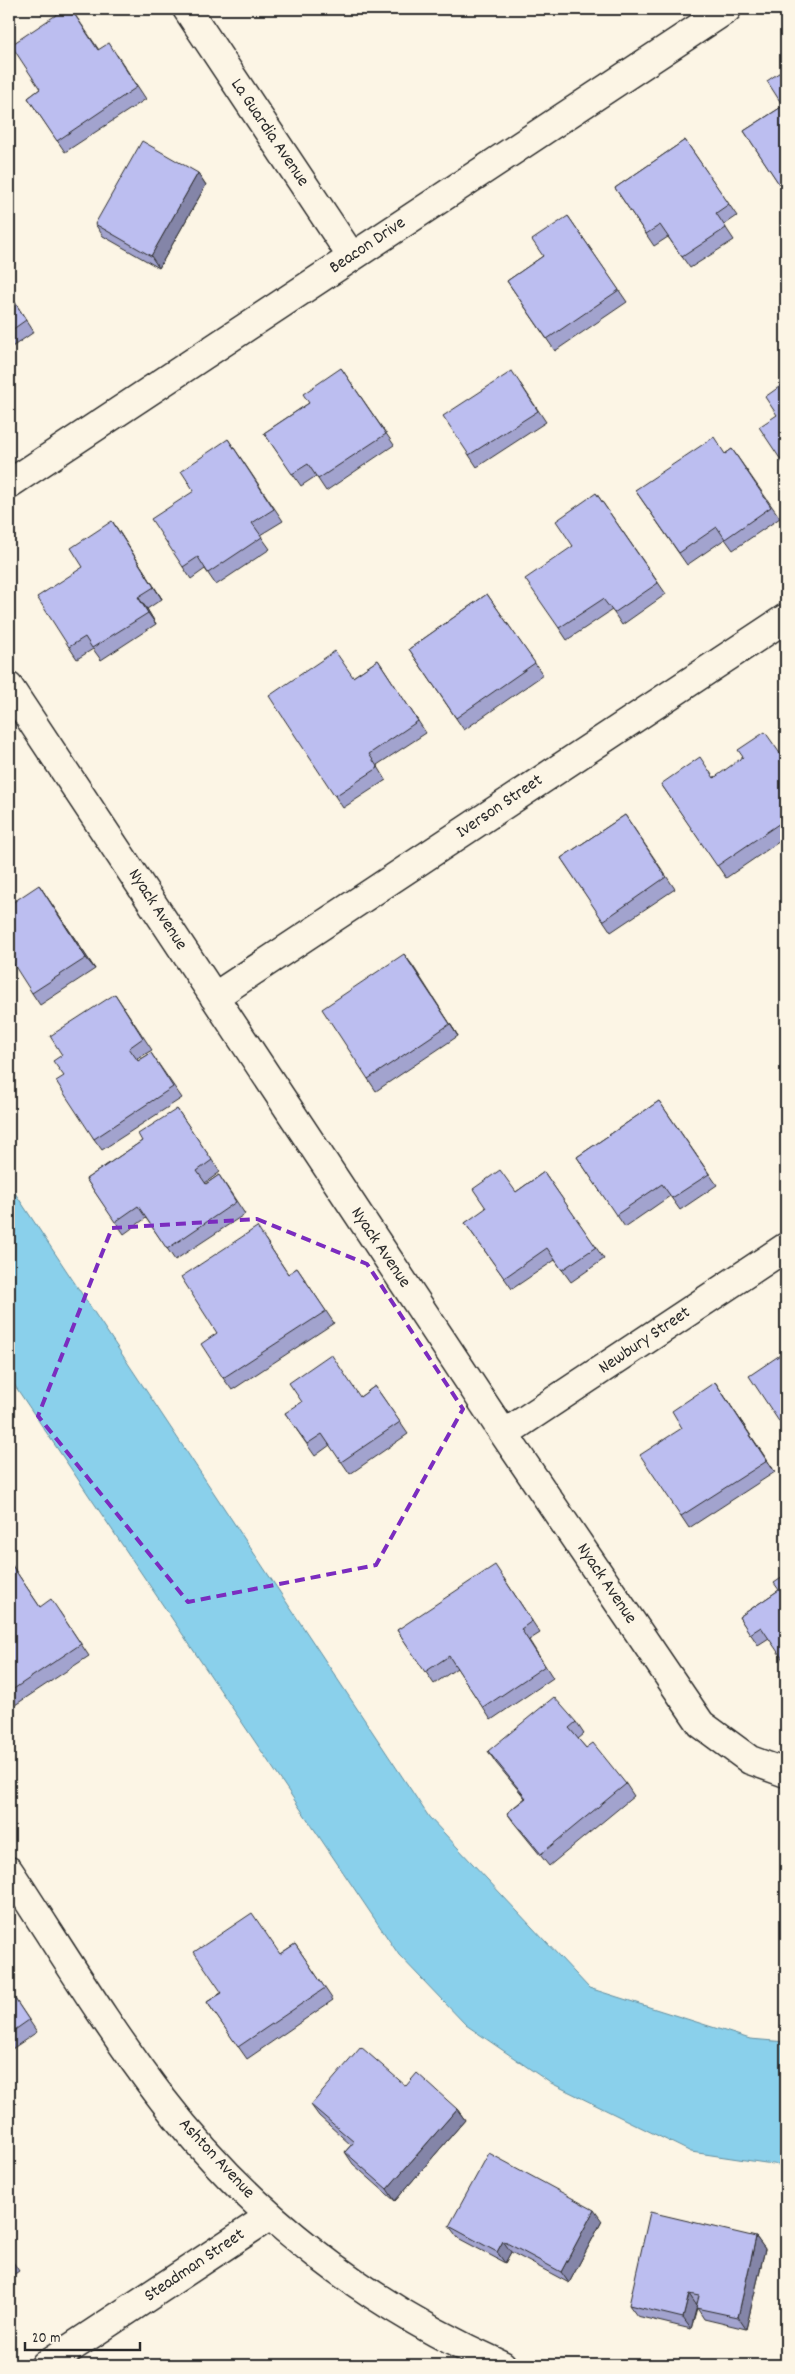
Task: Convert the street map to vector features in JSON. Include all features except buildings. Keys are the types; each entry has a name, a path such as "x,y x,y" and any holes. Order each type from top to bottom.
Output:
{"street":[{"name":"La Guardia Avenue","path":"187,9 352,257"},
{"name":"Beacon Drive","path":"9,484 726,9"},
{"name":"Iverson Street","path":"214,997 786,618"},
{"name":"Nyack Avenue","path":"9,687 504,1434 701,1724 750,1760 786,1773"},
{"name":"Newbury Street","path":"504,1434 786,1247"},
{"name":"Ashton Avenue","path":"9,1871 162,2099 201,2146 270,2216 317,2255 367,2291 418,2323 502,2365"},
{"name":"Steadman Street","path":"46,2365 270,2216"}],"highlighted area":[{"path":"257,1219 367,1264 463,1409 376,1565 188,1602 38,1416 112,1228"}],"water":[{"path":"9,1184 429,1817 589,1988 750,2039 786,2042 786,2166 691,2152 549,2082 466,2025 399,1955 9,1377"}]}
